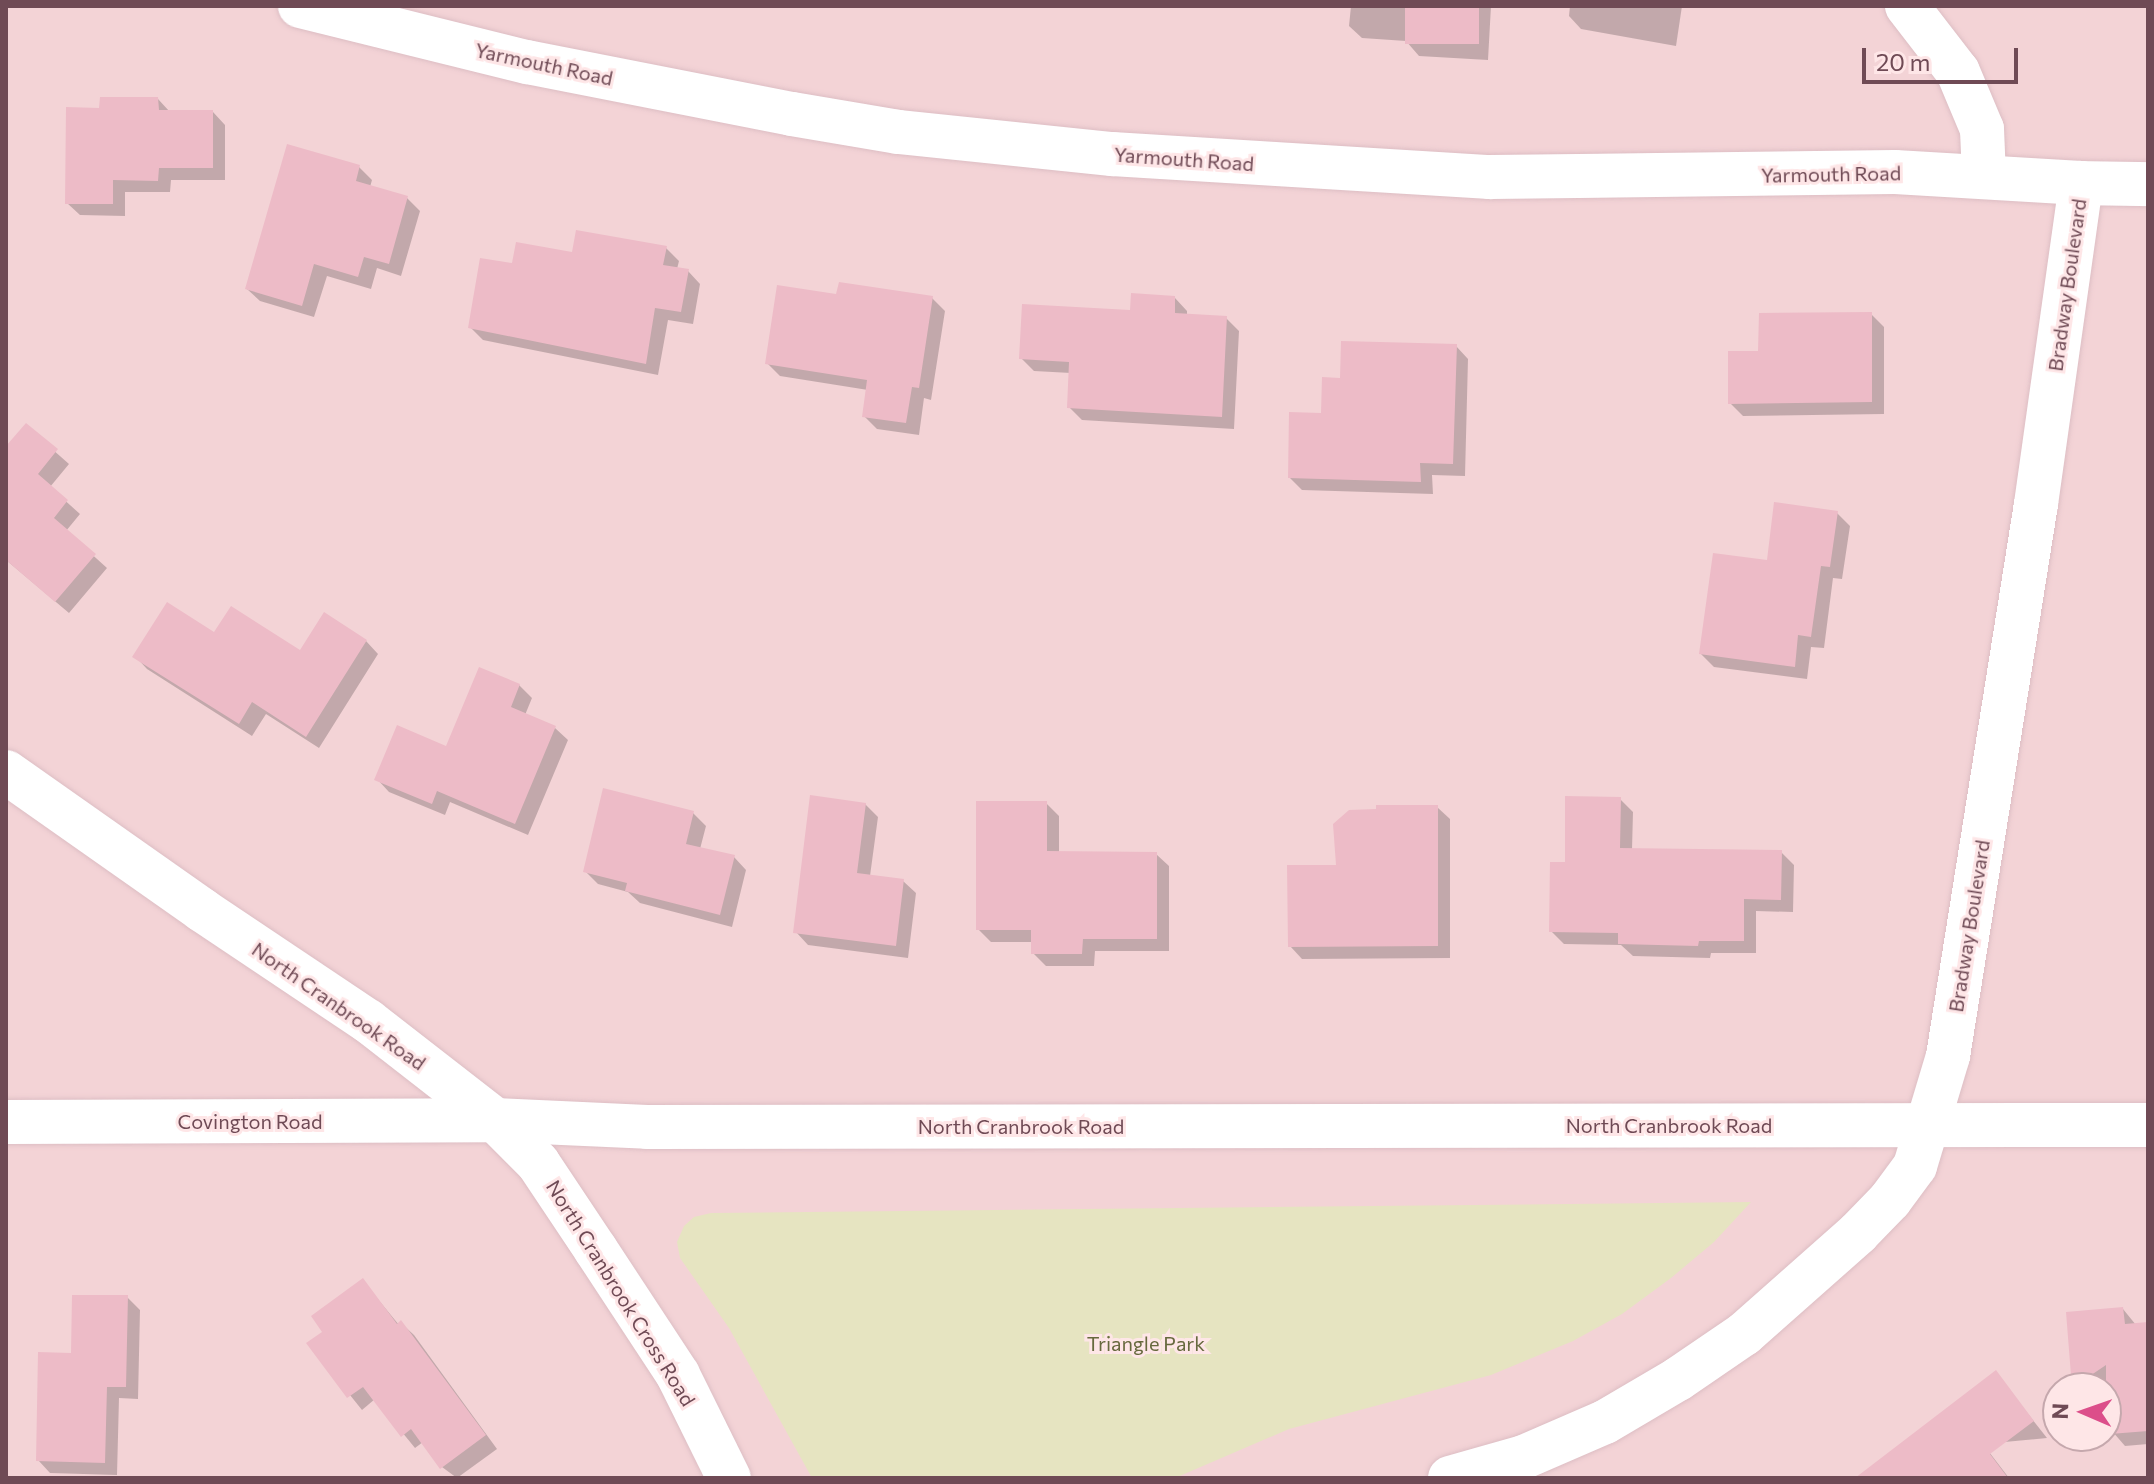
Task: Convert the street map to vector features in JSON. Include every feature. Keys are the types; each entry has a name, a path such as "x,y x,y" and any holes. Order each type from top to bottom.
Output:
{"street":[{"name":"Yarmouth Road","path":"300,6 527,62 792,114 898,132 1112,154 1490,177 1895,172 2081,183"},
{"path":"1907,6 1958,72 1982,129 1984,177"},
{"name":"Bradway Boulevard","path":"1450,1478 1524,1457 1605,1422 1678,1379 1744,1334 1890,1200 1915,1166 1930,1124 1956,1009 2036,504 2081,183 2148,184"},
{"name":"North Cranbrook Road","path":"6,772 202,910 368,1021 495,1120 647,1127 2148,1125"},
{"name":"Covington Road","path":"6,1122 495,1120"},
{"name":"North Cranbrook Cross Road","path":"495,1120 538,1163 613,1275 678,1375 729,1478"}],"shaded area":[{"path":"6,6 2148,6 2148,1478 6,1478"}],"green space":[{"name":"Triangle Park","path":"1751,1202 1714,1242 1671,1278 1622,1314 1573,1341 1491,1375 1289,1429 1175,1478 812,1478 729,1328 680,1258 677,1242 684,1226 694,1217 711,1213"}],"building":[{"path":"1405,6 1479,6 1479,44 1405,44"},
{"path":"100,97 158,97 159,110 213,110 213,168 159,168 158,181 113,180 113,204 65,204 66,107 99,108"},
{"path":"287,144 360,165 356,181 408,196 389,264 364,257 358,277 314,264 302,306 245,289"},
{"path":"576,230 667,246 663,265 689,269 681,312 655,308 646,364 468,328 480,258 512,263 516,242 572,252"},
{"path":"839,282 933,296 919,388 912,387 906,423 862,417 867,380 765,364 777,285 836,294"},
{"path":"1131,293 1175,296 1175,313 1227,316 1222,417 1067,408 1069,362 1019,359 1022,304 1130,310"},
{"path":"1872,312 1872,402 1728,404 1728,351 1758,351 1759,313"},
{"path":"1341,341 1457,344 1453,464 1420,463 1421,482 1288,478 1289,412 1321,413 1322,377 1340,378"},
{"path":"26,423 58,449 38,474 68,500 54,518 96,554 55,602 6,560 6,446"},
{"path":"1774,502 1838,511 1830,567 1821,566 1811,637 1798,635 1795,667 1699,654 1713,553 1767,560"},
{"path":"167,602 214,632 231,606 300,650 324,612 367,640 306,737 252,702 239,724 132,657"},
{"path":"479,667 520,684 511,707 556,726 515,824 437,791 432,804 374,780 397,725 446,746"},
{"path":"603,788 694,811 686,844 735,855 720,915 625,891 627,883 583,872"},
{"path":"810,795 866,803 857,873 904,879 896,946 793,933"},
{"path":"1565,796 1621,797 1620,848 1782,850 1781,900 1744,899 1744,941 1699,941 1698,946 1618,944 1618,933 1549,932 1550,862 1565,862"},
{"path":"976,801 1047,801 1047,851 1157,852 1157,939 1083,939 1082,954 1031,954 1031,930 976,930"},
{"path":"1376,805 1438,805 1438,946 1288,947 1287,865 1336,865 1333,824 1349,810 1376,809"},
{"path":"363,1278 397,1324 401,1320 486,1435 440,1469 411,1429 401,1437 363,1387 347,1398 306,1343 322,1332 311,1316"},
{"path":"72,1295 128,1295 126,1387 107,1387 105,1463 36,1461 38,1352 71,1353"},
{"path":"2123,1307 2125,1324 2148,1322 2148,1431 2122,1433 2122,1372 2106,1372 2106,1365 2096,1372 2071,1372 2066,1312"},
{"path":"1996,1370 2034,1421 1990,1454 2008,1478 1855,1478"}]}
